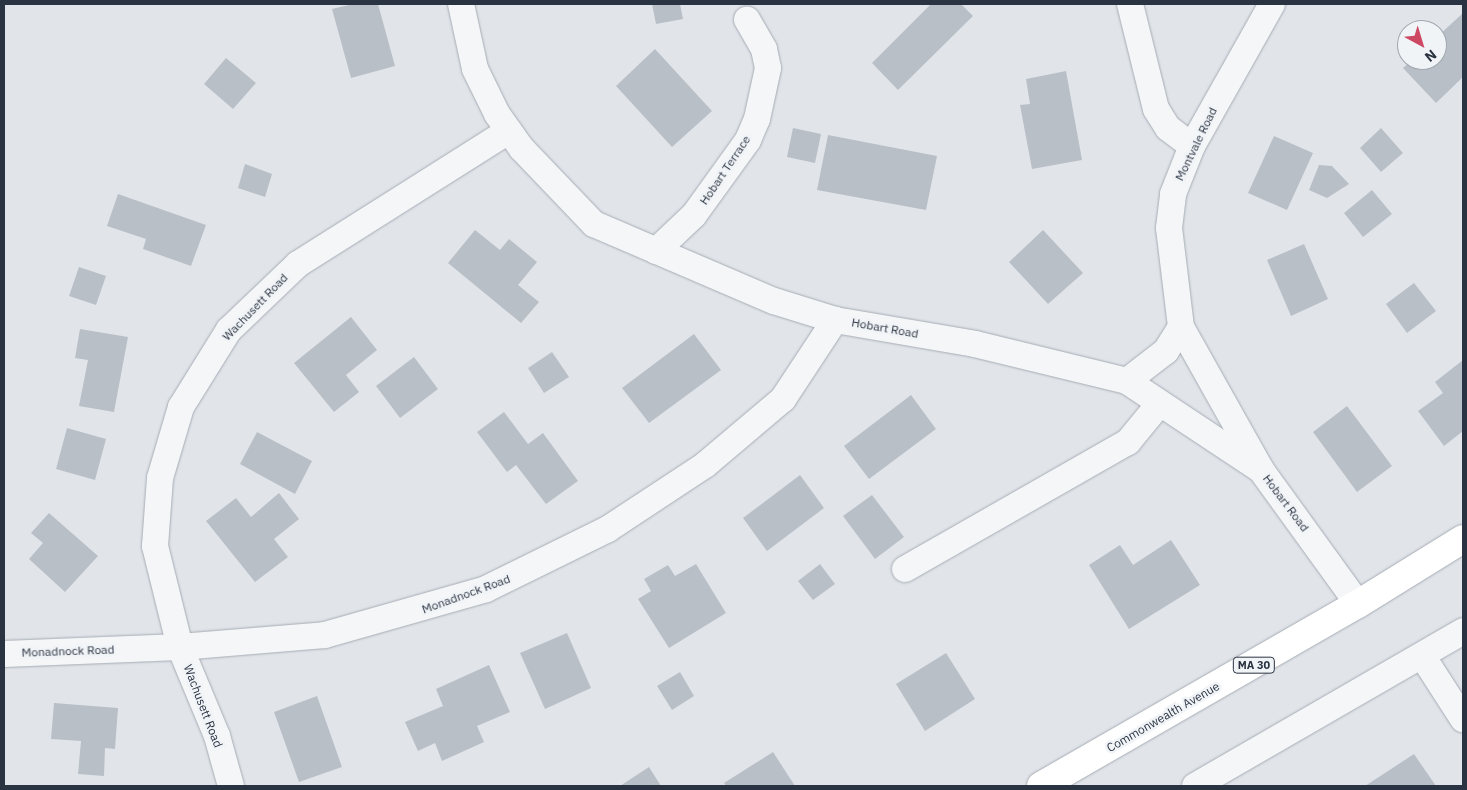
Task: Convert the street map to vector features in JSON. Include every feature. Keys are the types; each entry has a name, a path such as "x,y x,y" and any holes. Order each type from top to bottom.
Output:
{"main road":[{"name":"Commonwealth Avenue","path":"1041,786 1358,604 1463,538"}],"street":[{"name":"Hobart Road","path":"461,4 475,69 508,131 594,224 774,301 835,320 974,344 1127,382 1261,470 1358,604"},
{"path":"1130,4 1156,109 1168,128 1192,146"},
{"name":"Montvale Road","path":"1261,470 1181,327 1170,213 1180,172 1192,146 1272,4"},
{"name":"Hobart Terrace","path":"656,251 694,216 748,140 757,119 768,68 764,49 747,19"},
{"name":"Wachusett Road","path":"231,786 217,736 180,647 156,546 155,511 176,425 203,367 229,330 298,264 508,131"},
{"name":"Monadnock Road","path":"4,654 180,647 325,635 381,622 486,589 571,550 640,510 762,419 804,372 835,320"},
{"path":"1127,382 1157,360 1181,327"},
{"path":"905,569 1128,442 1160,403"},
{"path":"1195,786 1423,657 1463,631"},
{"path":"1423,657 1463,719"}],"building":[{"path":"353,4 378,4 395,66 351,78 332,9"},
{"path":"652,4 680,4 683,19 656,24"},
{"path":"931,4 961,4 973,16 898,90 872,63"},
{"path":"1463,13 1463,77 1436,103 1405,70 1447,70 1447,28"},
{"path":"655,49 712,111 672,147 616,86"},
{"path":"226,58 256,83 233,109 204,84"},
{"path":"1066,71 1082,160 1032,169 1020,105 1030,104 1026,79"},
{"path":"793,128 821,134 815,163 787,157"},
{"path":"1381,128 1403,153 1381,172 1360,148"},
{"path":"828,135 937,156 926,210 817,190"},
{"path":"1274,136 1313,153 1287,210 1248,193"},
{"path":"245,164 272,174 265,197 238,188"},
{"path":"1319,165 1332,166 1349,184 1327,198 1309,190"},
{"path":"1372,190 1392,214 1363,237 1344,213"},
{"path":"118,194 206,225 191,266 143,249 146,239 107,226"},
{"path":"475,230 500,250 509,239 537,262 518,285 539,302 521,323 448,263"},
{"path":"1043,230 1083,273 1048,304 1009,262"},
{"path":"1304,244 1328,299 1291,316 1267,260"},
{"path":"79,267 106,276 96,305 69,296"},
{"path":"1414,283 1436,311 1407,333 1386,304"},
{"path":"351,317 377,350 346,375 359,392 334,412 294,363"},
{"path":"80,329 128,337 114,412 79,406 88,360 75,358"},
{"path":"694,334 721,370 649,423 622,388"},
{"path":"552,352 569,377 544,393 528,368"},
{"path":"414,357 438,389 400,418 376,386"},
{"path":"1463,360 1463,431 1444,446 1418,411 1443,393 1435,382"},
{"path":"911,395 936,429 869,479 844,446"},
{"path":"1347,406 1392,466 1357,492 1313,432"},
{"path":"504,412 528,444 543,433 578,481 546,504 516,465 507,472 477,432"},
{"path":"67,428 106,439 95,480 56,469"},
{"path":"257,432 312,461 295,494 240,464"},
{"path":"800,475 824,508 767,551 743,518"},
{"path":"279,493 299,519 274,539 288,557 255,582 206,521 236,498 251,517"},
{"path":"872,495 904,537 875,559 843,516"},
{"path":"49,513 98,556 65,592 29,559 43,543 31,533"},
{"path":"1171,540 1200,585 1129,629 1089,565 1120,545 1133,565"},
{"path":"696,564 726,613 669,648 638,599 651,591 644,579 668,565 675,576"},
{"path":"820,564 835,584 813,600 798,581"},
{"path":"567,633 591,688 545,709 520,653"},
{"path":"946,653 975,699 925,731 896,684"},
{"path":"489,665 510,712 477,726 484,742 442,761 435,743 418,751 405,722 443,706 436,689"},
{"path":"680,672 694,696 672,710 657,686"},
{"path":"317,696 342,767 299,782 274,712"},
{"path":"54,703 118,708 115,749 105,748 104,776 78,774 81,741 51,739"},
{"path":"773,752 795,786 726,786 724,783"},
{"path":"1414,754 1436,786 1365,786"},
{"path":"649,767 661,786 620,786"}]}
